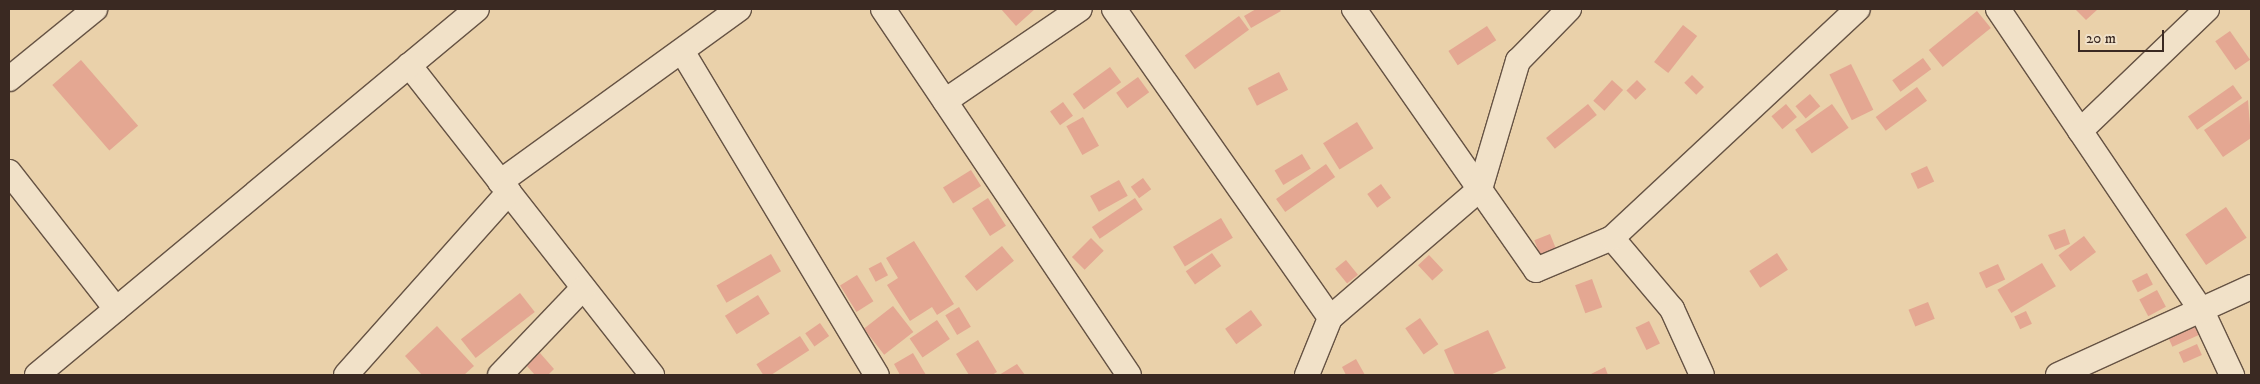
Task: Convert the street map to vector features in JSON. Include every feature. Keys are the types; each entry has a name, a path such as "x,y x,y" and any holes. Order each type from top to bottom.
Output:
{"street":[{"path":"9,79 95,9"},
{"path":"37,375 477,9"},
{"path":"346,375 505,187 682,50 740,9"},
{"path":"883,9 1129,375"},
{"path":"945,101 1080,9"},
{"path":"1114,9 1330,318"},
{"path":"1354,9 1536,270 1612,238 1858,9"},
{"path":"1307,375 1330,318 1480,189 1518,61 1569,9"},
{"path":"1998,9 2202,311 2232,375"},
{"path":"2080,131 2207,9"},
{"path":"682,50 877,375"},
{"path":"409,65 652,375"},
{"path":"9,172 116,309"},
{"path":"1612,238 1672,309 1702,375"},
{"path":"2058,375 2202,311 2251,287"},
{"path":"500,375 584,288"}],"building":[{"path":"1001,9 1035,9 1016,26"},
{"path":"1256,9 1279,9 1281,11 1251,28 1244,16"},
{"path":"2075,9 2098,9 2086,20"},
{"path":"1977,11 1991,28 1943,67 1929,50"},
{"path":"1239,16 1249,30 1195,69 1185,55"},
{"path":"1683,25 1697,36 1668,73 1654,62"},
{"path":"1487,26 1496,40 1458,65 1448,51"},
{"path":"2230,31 2250,60 2235,70 2215,41"},
{"path":"1923,58 1931,69 1900,92 1892,80"},
{"path":"81,60 138,126 109,151 52,85"},
{"path":"1851,64 1873,110 1852,120 1829,75"},
{"path":"1110,67 1121,82 1084,109 1073,94"},
{"path":"1279,72 1288,90 1257,106 1248,88"},
{"path":"1692,75 1704,87 1696,95 1684,83"},
{"path":"1138,77 1149,92 1127,108 1116,93"},
{"path":"1612,80 1623,90 1604,111 1593,101"},
{"path":"1637,80 1646,89 1636,100 1626,91"},
{"path":"2233,85 2242,98 2197,130 2188,117"},
{"path":"1917,87 1927,101 1886,131 1876,117"},
{"path":"1810,94 1820,106 1806,118 1795,106"},
{"path":"2248,100 2251,138 2223,157 2204,130"},
{"path":"1063,102 1073,116 1060,125 1050,111"},
{"path":"1588,104 1597,115 1555,149 1546,138"},
{"path":"1786,104 1797,117 1782,129 1771,116"},
{"path":"1832,104 1849,128 1812,154 1795,130"},
{"path":"1083,117 1099,146 1082,155 1066,126"},
{"path":"1357,122 1373,148 1340,169 1323,143"},
{"path":"1302,154 1311,169 1283,185 1275,170"},
{"path":"1326,164 1335,177 1285,212 1276,199"},
{"path":"1927,166 1934,181 1918,189 1911,174"},
{"path":"971,170 981,186 953,204 943,187"},
{"path":"1143,178 1151,189 1139,198 1131,187"},
{"path":"1119,180 1128,196 1099,212 1090,196"},
{"path":"1381,184 1391,198 1377,208 1367,194"},
{"path":"988,198 1006,226 990,236 972,208"},
{"path":"1135,198 1143,210 1100,239 1092,227"},
{"path":"2226,207 2247,238 2206,265 2185,234"},
{"path":"1221,218 1233,238 1185,267 1173,247"},
{"path":"2065,229 2070,244 2055,250 2048,235"},
{"path":"1550,234 1556,249 1540,255 1534,240"},
{"path":"2084,236 2096,252 2070,271 2058,255"},
{"path":"1091,238 1104,251 1085,270 1072,257"},
{"path":"914,241 954,304 937,315 932,307 910,321 887,285 898,278 886,258"},
{"path":"1002,246 1014,261 977,291 965,276"},
{"path":"1212,253 1221,266 1195,284 1186,271"},
{"path":"1777,253 1788,270 1760,288 1749,271"},
{"path":"771,254 781,271 726,303 716,286"},
{"path":"1429,255 1443,270 1432,281 1418,265"},
{"path":"1346,260 1358,275 1347,284 1335,269"},
{"path":"881,262 888,275 876,282 869,269"},
{"path":"2042,263 2056,286 2011,313 1997,290"},
{"path":"1998,264 2005,279 1986,288 1979,273"},
{"path":"2147,273 2153,285 2138,292 2132,281"},
{"path":"857,275 873,301 856,312 840,286"},
{"path":"1592,279 1602,307 1585,313 1575,285"},
{"path":"2157,290 2166,307 2148,316 2139,299"},
{"path":"520,293 535,312 476,358 461,339"},
{"path":"758,295 770,314 737,334 725,316"},
{"path":"1928,302 1935,319 1915,327 1909,310"},
{"path":"893,306 913,332 884,355 864,329"},
{"path":"959,307 971,327 957,335 945,315"},
{"path":"1251,310 1262,325 1236,344 1225,329"},
{"path":"2026,311 2032,324 2020,329 2014,316"},
{"path":"1420,318 1438,344 1424,355 1405,328"},
{"path":"937,320 950,339 923,358 910,338"},
{"path":"1649,321 1660,343 1646,350 1636,328"},
{"path":"820,323 829,336 814,346 805,333"},
{"path":"2194,324 2199,335 2172,347 2168,336"},
{"path":"437,326 474,366 464,375 422,375 405,356"},
{"path":"1488,330 1506,368 1490,375 1455,375 1444,350"},
{"path":"800,336 809,350 771,375 763,375 756,364"},
{"path":"978,340 997,372 992,375 969,375 956,354"},
{"path":"2197,344 2202,355 2184,363 2179,352"},
{"path":"540,353 554,369 548,375 535,375 526,365"},
{"path":"913,353 926,375 900,375 894,364"},
{"path":"1356,359 1365,375 1346,375 1342,367"},
{"path":"1017,364 1025,375 999,375"},
{"path":"1605,367 1608,375 1591,374"}]}
